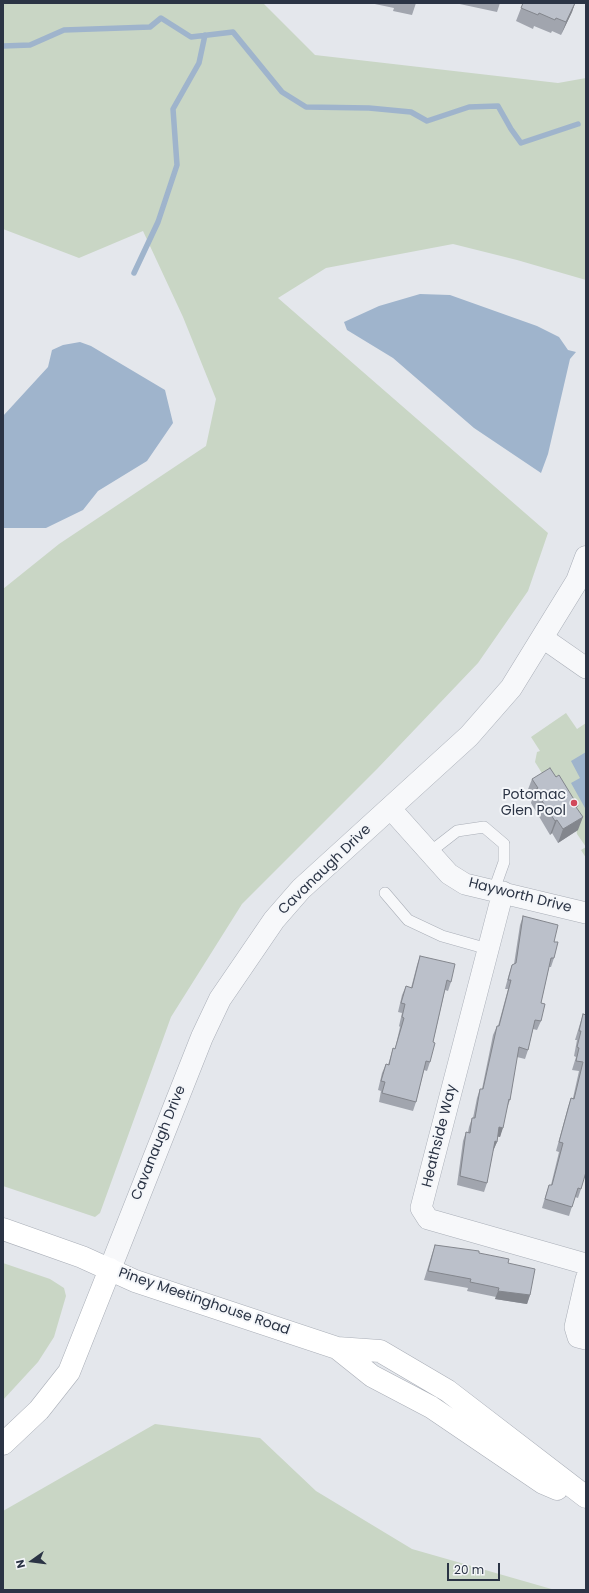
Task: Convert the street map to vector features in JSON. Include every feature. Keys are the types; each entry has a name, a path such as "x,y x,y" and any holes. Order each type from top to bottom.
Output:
{"main road":[{"path":"3,1229 82,1257 110,1270"},
{"name":"Piney Meetinghouse Road","path":"3,1444 39,1410 69,1372 110,1270 135,1281 337,1348 380,1351 448,1392 586,1497"},
{"name":"Piney Meetinghouse Road","path":"337,1348 372,1376 431,1407 543,1483 586,1501"}],"street":[{"name":"Cavanaugh Drive","path":"110,1270 202,1037 220,999 274,920 300,889 469,736 511,688 577,581 586,556"},
{"path":"543,638 586,668"},
{"name":"Hayworth Drive","path":"390,808 449,874 465,884 586,912"},
{"name":"Heathside Way","path":"498,891 488,949 421,1208 428,1219 586,1264"},
{"path":"586,1279 575,1327 578,1337 586,1339"}],"lane":[{"path":"430,852 457,831 484,827 504,844 504,862 498,891"},
{"path":"385,893 408,920 442,936 488,949"}],"green space":[{"path":"3,3 263,3 315,55 558,83 586,78 586,280 517,260 453,244 326,268 278,298 548,533 528,591 478,663 377,769 242,904 171,1017 100,1213 95,1217 3,1186 3,589 59,544 206,446 216,399 183,317 143,231 79,258 3,229"},
{"name":"Potomac Glen Pool","path":"566,713 577,729 586,723 586,847 577,834 576,828 535,762 537,752 540,751 531,737"},
{"path":"586,847 586,858 581,850"},
{"path":"3,1263 50,1279 64,1288 66,1296 54,1337 38,1362 3,1400"},
{"path":"155,1424 260,1438 316,1491 412,1549 555,1590 3,1590 3,1511"}],"water":[{"path":"420,294 450,295 537,326 559,337 568,350 576,352 570,359 548,454 541,473 474,428 393,358 347,330 344,322 379,306"},
{"path":"80,342 91,346 165,390 173,423 147,461 98,491 83,510 46,528 3,528 3,416 48,367 52,350 63,345"},
{"path":"586,752 585,808 571,783 580,778 571,761"}],"building":[{"path":"523,3 575,3 566,22 556,18 555,20 539,13 538,15 521,8"},
{"path":"550,768 556,777 559,775 583,817 563,829 557,820 555,821 535,790 538,788 532,779"},
{"path":"523,916 558,925 554,942 558,942 554,958 551,958 541,1003 545,1004 541,1021 535,1020 528,1050 519,1047 510,1100 509,1099 503,1128 499,1127 497,1142 495,1141 487,1183 460,1176 466,1132 470,1133 472,1118 475,1118 480,1089 483,1089 497,1026 499,1026 511,980 508,980 512,965 516,963"},
{"path":"420,956 455,964 451,982 447,980 433,1042 435,1043 430,1062 426,1061 416,1102 382,1093 385,1082 381,1081 386,1064 389,1065 393,1048 395,1049 404,1018 402,1017 405,1004 401,1003 406,986 412,988"},
{"path":"583,1014 586,1015 586,1172 581,1189 578,1188 572,1207 545,1199 549,1185 552,1185 563,1143 559,1142 571,1098 574,1099 583,1062 576,1061 579,1048 577,1047 581,1031 579,1031"},
{"path":"435,1245 479,1251 479,1253 509,1259 508,1263 535,1269 530,1295 498,1291 499,1288 470,1282 471,1279 428,1271"}],"waterway":[{"path":"3,46 30,45 64,30 150,27 161,18 191,37 233,32 282,92 306,107 369,108 411,112 427,121 469,107 498,106 521,143 578,124"},
{"path":"134,273 158,222 177,165 173,109 199,63 205,35"}],"place":[{"name":"Potomac Glen Pool","path":"574,803"}]}
